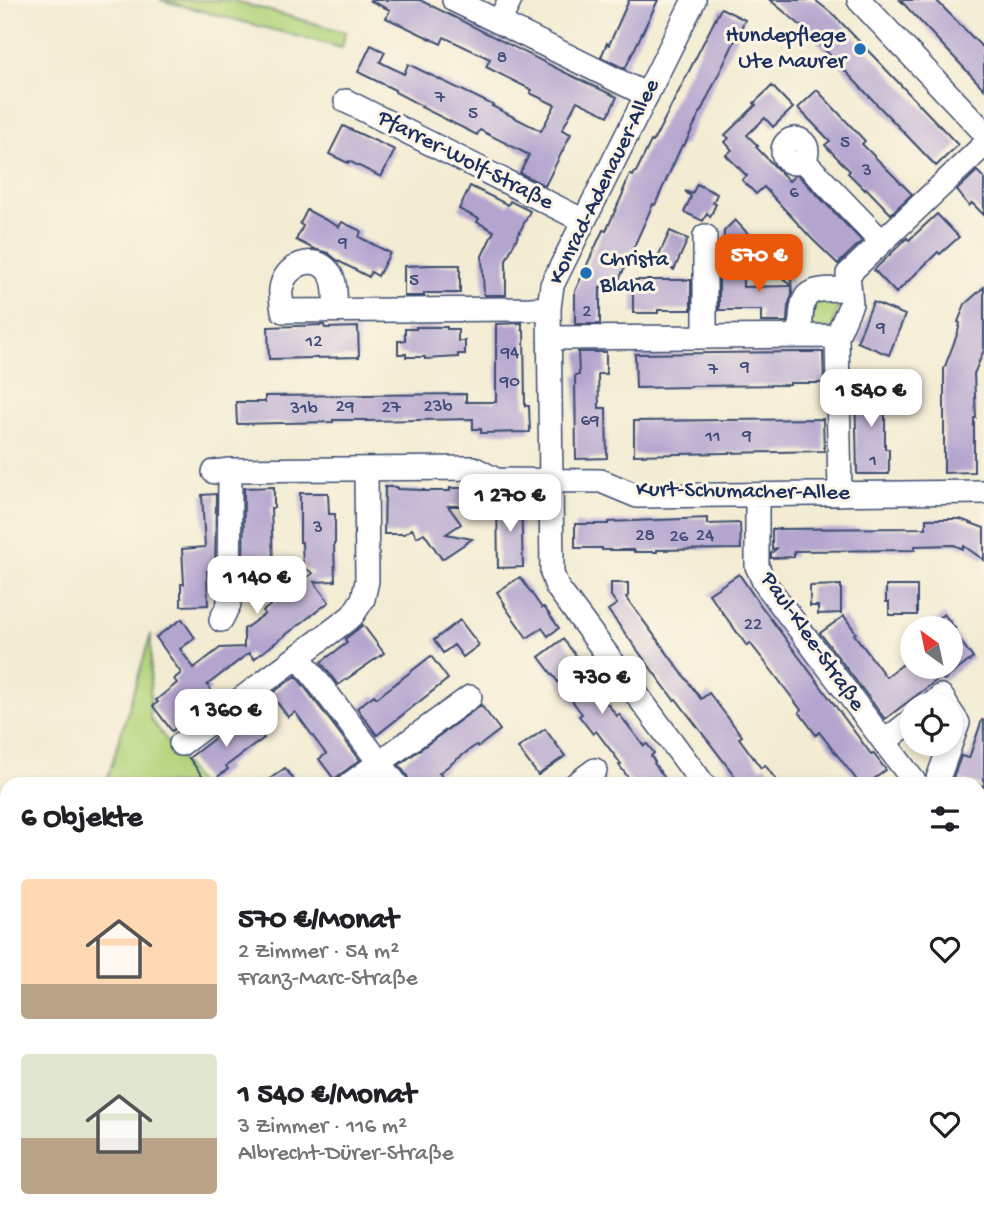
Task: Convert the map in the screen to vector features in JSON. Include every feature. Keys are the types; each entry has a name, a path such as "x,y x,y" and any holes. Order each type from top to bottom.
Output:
{"street":[{"path":"499,22 510,0"},
{"name":"Konrad-Adenauer-Allee","path":"694,0 552,285 549,307 552,573 557,587 698,777"},
{"path":"859,0 984,132"},
{"path":"460,1 647,95"},
{"name":"Pfarrer-Wolf-Straße","path":"346,101 584,222"},
{"path":"840,494 837,336 851,304 848,274 984,145"},
{"path":"803,160 881,242"},
{"path":"705,236 705,337"},
{"path":"800,336 801,304 809,293 820,289 848,289"},
{"path":"335,309 483,310 549,307"},
{"path":"550,338 837,336"},
{"name":"Kurt-Schumacher-Allee","path":"221,620 229,604 222,471 473,468 496,480 601,481 637,496 984,492"},
{"path":"181,744 352,616 363,599 368,581 366,470"},
{"name":"Paul-Klee-Straße","path":"757,495 757,566 764,582 911,777"},
{"path":"299,656 391,777"},
{"path":"360,777 470,696"},
{"path":"884,742 900,729"},
{"path":"939,777 946,756"},
{"path":"586,777 595,770"}],"green space":[{"path":"160,0 231,0 345,32 342,48"},
{"path":"842,292 832,329 808,330 818,293"},
{"path":"151,634 150,718 194,777 108,777"}],"building":[{"path":"369,0 420,0 617,97 608,116 577,101 562,130 571,134 545,186 520,173 529,155 480,130 477,135 358,72 371,45 385,52 380,62 404,74 408,64 541,131 555,105 486,67 490,59 444,37 441,44 386,18 390,10"},
{"path":"629,0 658,0 625,69 601,57"},
{"path":"770,0 815,0 835,16 958,145 936,166 805,29"},
{"path":"900,0 936,0 984,49 984,89"},
{"path":"721,8 745,20 655,205 653,204 615,289 600,287 600,324 575,324 575,291 603,230 606,231 630,174 633,176 636,172 651,141 653,142"},
{"path":"772,86 793,108 773,127 765,118 747,135 789,181 797,174 862,241 838,264 764,187 756,194 742,180 747,176 726,155 732,150 725,142 729,138 725,135"},
{"path":"817,90 865,141 862,144 912,194 891,214 848,173 850,171 825,145 830,141 798,108"},
{"path":"343,126 395,150 381,177 329,154"},
{"path":"977,171 984,178 984,215 972,203 969,206 957,190"},
{"path":"697,184 717,194 710,217 707,213 703,221 684,212 691,197 685,191 692,194"},
{"path":"470,186 508,205 510,201 530,211 506,260 506,295 484,295 482,256 494,231 477,222 479,219 459,209"},
{"path":"307,210 339,227 342,222 361,231 359,237 390,253 378,276 371,272 369,277 328,253 296,240"},
{"path":"937,214 959,237 940,254 938,252 896,293 874,270"},
{"path":"735,220 752,238 735,259 724,248 724,231"},
{"path":"670,231 688,239 674,270 656,261"},
{"path":"776,251 795,271 791,274 792,295 787,322 761,322 761,310 719,310 719,276 743,276 743,287 791,286 766,260"},
{"path":"460,265 460,293 404,296 404,266"},
{"path":"633,280 691,280 691,310 633,313"},
{"path":"984,287 984,350 974,374 974,472 944,473 944,369 965,304"},
{"path":"873,302 905,315 889,355 857,342"},
{"path":"522,323 525,406 529,406 530,432 481,433 481,429 473,429 473,419 237,424 236,402 265,402 265,396 466,394 466,402 496,402 496,324"},
{"path":"324,325 325,328 358,327 359,357 269,359 268,327"},
{"path":"405,329 458,329 458,341 465,341 465,354 458,354 458,357 425,359 398,354 398,341 405,341"},
{"path":"578,352 606,352 606,374 598,374 599,408 606,408 607,458 576,459 575,375 579,375"},
{"path":"823,352 824,383 636,388 635,354"},
{"path":"855,384 887,384 885,449 889,449 889,474 857,474"},
{"path":"823,419 824,451 634,455 634,421"},
{"path":"274,487 274,508 271,508 273,561 277,560 278,573 267,574 267,591 243,592 244,488"},
{"path":"385,487 424,491 469,488 469,506 448,506 461,524 446,534 472,539 442,559 424,533 417,537 412,529 404,534 384,534"},
{"path":"300,493 328,493 329,514 335,514 335,581 314,582 329,602 254,659 249,653 207,685 211,690 183,710 189,718 172,731 153,706 158,702 156,700 177,683 174,679 181,673 156,637 182,619 195,638 180,649 194,668 220,648 244,647 244,629 313,573 303,567"},
{"path":"216,494 215,571 207,571 208,605 181,606 181,584 184,584 182,549 205,547 202,495"},
{"path":"521,500 523,567 498,568 497,501"},
{"path":"707,518 707,524 740,523 741,549 634,552 575,548 575,524"},
{"path":"926,519 960,519 984,528 984,560 964,546 963,549 954,545 915,546 915,550 794,551 794,557 771,558 771,553 778,548 772,549 772,529 926,528"},
{"path":"739,574 871,754 873,753 886,770 876,777 854,777 819,732 816,735 772,671 750,643 747,646 709,594"},
{"path":"520,577 559,628 548,636 542,628 527,638 497,592"},
{"path":"611,583 628,583 626,597 701,699 709,693 742,736 739,738 761,768 765,765 774,777 736,777 676,699 674,700 608,610 617,604 611,596"},
{"path":"841,585 841,613 818,614 818,606 810,606 810,586"},
{"path":"886,586 917,586 917,615 889,615"},
{"path":"844,616 886,677 900,666 900,679 938,679 920,693 900,693 900,708 885,719 820,633"},
{"path":"460,620 479,645 463,657 454,645 443,653 434,640"},
{"path":"363,625 384,653 338,685 321,662 347,643 345,639"},
{"path":"563,639 606,695 603,698 617,716 619,714 644,746 647,744 654,753 651,756 664,777 628,777 596,731 593,734 579,716 582,714 539,657"},
{"path":"963,644 973,658 963,666"},
{"path":"431,656 448,679 377,735 357,708 374,695 377,698"},
{"path":"296,676 360,760 337,777 332,777 319,759 326,754 295,712 288,717 271,694"},
{"path":"481,705 500,730 439,773 441,777 407,777 399,765"},
{"path":"246,714 264,738 226,766 228,769 217,777 203,777 189,758"},
{"path":"982,720 984,721 984,777 953,777 961,756 969,758"},
{"path":"545,729 565,756 538,775 518,748"},
{"path":"285,768 292,777 273,777"}],"place":[{"name":"Hundepflege Ute Maurer","path":"860,49"},
{"name":"Christa Blaha","path":"586,273"}]}
